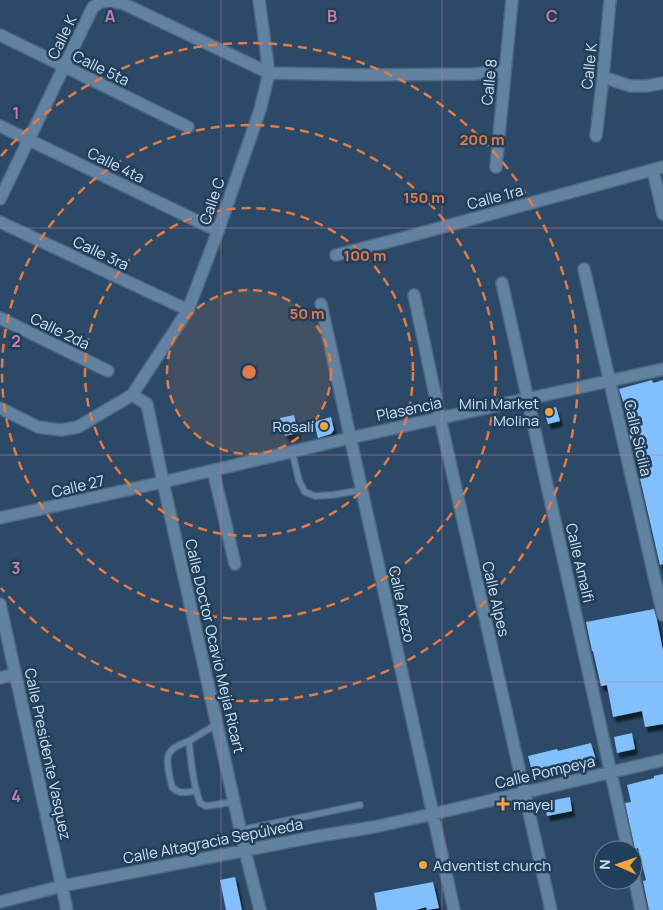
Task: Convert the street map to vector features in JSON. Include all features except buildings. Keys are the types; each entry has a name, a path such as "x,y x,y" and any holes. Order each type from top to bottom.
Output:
{"street":[{"name":"Calle C","path":"132,395 188,310 218,232 260,110 269,73 259,0"},
{"name":"Calle 8","path":"496,167 512,0"},
{"name":"Calle K","path":"596,136 610,0"},
{"name":"Calle K","path":"0,199 93,7 103,2 122,3 269,73"},
{"name":"Calle 5ta","path":"0,36 188,127"},
{"path":"269,73 363,75 474,74 505,71"},
{"path":"603,77 630,86 646,86 663,82"},
{"name":"Calle 4ta","path":"0,126 218,232"},
{"path":"658,169 663,214"},
{"name":"Calle 1ra","path":"336,255 658,169"},
{"name":"Calle 3ra","path":"0,222 188,310"},
{"name":"Calle Sicilia","path":"584,269 663,615"},
{"name":"Calle Amalfi","path":"502,283 626,840"},
{"name":"Calle Alpes","path":"414,295 551,910"},
{"name":"Calle Arezo","path":"321,304 454,910"},
{"name":"Calle 2da","path":"0,318 108,371"},
{"name":"Plasencia","path":"163,482 350,438 663,370"},
{"path":"0,408 38,427 61,430 78,427 132,395"},
{"name":"Calle Doctor Ocavio Mejía Ricart","path":"132,395 146,404 245,851 260,910"},
{"path":"213,470 235,564"},
{"name":"Calle 27","path":"0,518 163,482"},
{"name":"Calle Presidente Vasquez","path":"0,604 67,910"},
{"path":"0,678 15,674"},
{"name":"Calle Pompeya","path":"433,814 663,760"},
{"name":"Calle Altagracia Sepúlveda","path":"0,902 62,886 374,827 433,814"},
{"path":"637,890 642,910"}],"lane":[{"path":"292,451 299,481 304,492 315,496 362,490"},
{"path":"196,791 178,793 175,791 172,787 167,759 172,749 217,724"},
{"path":"189,741 196,791 200,803 206,806 234,802"},
{"path":"241,830 360,805"}],"place":[{"name":"Mini Market Molina","path":"549,412"},
{"name":"Rosalí","path":"324,426"},
{"name":"mayel","path":"503,804"},
{"name":"Adventist church","path":"423,865"}]}
